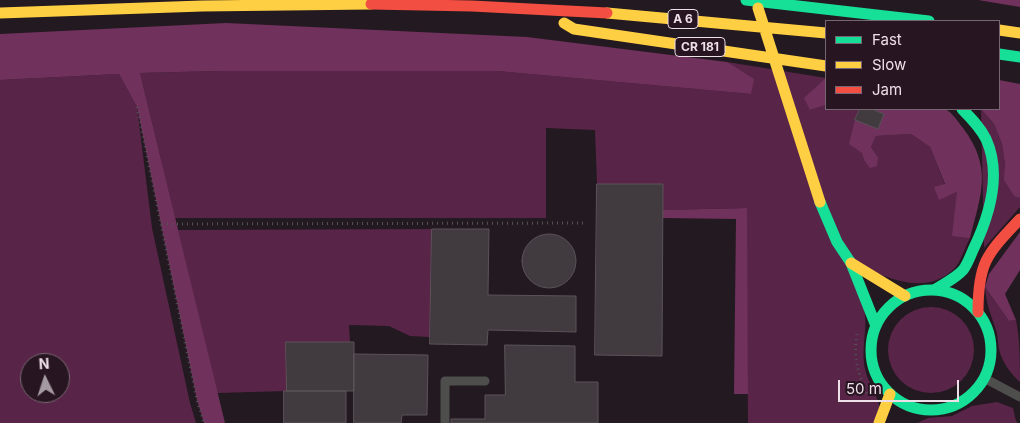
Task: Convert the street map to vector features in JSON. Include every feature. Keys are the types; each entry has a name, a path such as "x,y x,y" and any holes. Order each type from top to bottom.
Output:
{"main road":[{"path":"746,0 920,20"},
{"path":"755,0 822,209 838,242 851,263 876,326"},
{"name":"A 6","path":"0,13 159,6 297,4 539,9 688,19 825,32"},
{"name":"CR 181","path":"539,9 574,28 825,66"},
{"path":"1000,30 1020,33"},
{"path":"1000,54 1020,58"},
{"path":"934,290 962,271 978,243 990,212 994,186 993,166 988,146 982,130 963,110"},
{"path":"978,312 978,286 983,266 995,246 1020,219"},
{"path":"851,263 904,296"},
{"path":"918,418 930,410 962,401 974,391 984,378 990,362 991,344 987,327 978,312 966,300 951,293 934,290 919,291 904,296 893,303 883,314 876,326 871,344 872,362 879,379 890,394 909,405 930,410"},
{"path":"879,423 890,394"}],"lane":[{"path":"984,378 1020,397"},
{"path":"445,423 445,381 485,381"}],"path":[{"path":"137,107 193,381 204,423"},
{"path":"162,224 587,223"}],"shaded area":[{"path":"978,0 1020,0 1020,7"},
{"path":"226,23 527,37 727,62 754,79 751,94 497,71 218,71 140,73 225,423 204,423 197,400 137,107 119,74 0,80 0,34"},
{"path":"727,62 825,78 810,110 825,105 825,110 860,110 855,120 864,160 878,157 871,147 876,136 911,134 930,147 945,185 940,199 957,192 970,238 954,269 942,278 930,282 904,282 877,274 852,263 864,309 864,366 879,404 879,423 748,423 746,208 663,210 663,184 597,184 595,130 546,128 546,218 175,218 140,73 218,71 497,71 751,94"},
{"path":"119,74 137,107 152,228 196,423 0,423 0,80"},
{"path":"825,79 825,105 810,110 804,98"},
{"path":"1000,80 1020,84 1020,198 1015,197 1004,180 1005,165 1002,144 994,124 982,110 1000,110"},
{"path":"874,110 946,110 963,128 978,156 982,182 978,208 970,238 952,236 957,192 939,200 934,187 945,184 930,147 911,134 876,136 871,147 878,157 877,166 870,168 864,160 862,153 849,144 855,120 878,129 884,114"},
{"path":"981,110 994,124 1002,144 1005,165 1015,197 1020,198 1020,207 984,248"},
{"path":"747,208 748,394 734,394 736,219 663,218 663,210"},
{"path":"432,229 430,337 410,336 389,326 349,325 350,342 286,342 287,391 217,393 178,230"},
{"path":"1020,232 1020,270 1005,294 1016,320 1009,321 985,287 989,274"},
{"path":"985,287 1009,321 1016,320 1019,343 1020,382 1008,369 1001,357"},
{"path":"931,307 947,310 955,314 967,326 971,334 974,350 971,366 967,374 955,386 947,390 931,393 915,390 907,386 895,374 891,366 888,350 891,334 895,326 907,314 915,310"},
{"path":"997,402 1013,408 1018,423 917,423 928,418 952,416 972,406"}],"building":[{"path":"860,110 874,110 884,114 878,129 855,120"},
{"path":"597,184 663,184 662,356 595,355"},
{"path":"432,229 489,229 488,295 576,296 576,332 488,330 487,345 430,344"},
{"path":"549,234 559,236 568,242 574,251 576,261 574,271 568,280 559,286 549,288 539,286 530,280 524,271 522,261 524,251 530,242 539,236"},
{"path":"286,342 354,342 354,391 287,391"},
{"path":"505,345 575,346 575,382 598,382 598,423 451,423 451,419 485,419 485,395 505,395"},
{"path":"354,354 428,355 427,415 402,415 401,423 354,423"},
{"path":"284,391 346,391 346,423 284,423"}],"traffic: fast":[{"path":"746,0 920,20"},
{"path":"1000,54 1020,57"},
{"path":"934,290 956,276 966,266 984,224 992,195 993,166 991,152 981,131 963,110"},
{"path":"820,202 837,242 851,263 876,326"},
{"path":"931,290 943,291 954,295 964,300 973,308 981,317 986,327 990,338 991,350 990,362 986,373 981,383 973,392 964,400 954,405 943,409 931,410 919,409 908,405 898,400 889,392 881,383 876,373 872,362 871,350 872,338 876,327 881,317 889,308 898,300 908,295 919,291 931,290"}],"traffic: slow":[{"path":"0,13 202,6 371,4"},
{"path":"758,8 820,202"},
{"path":"607,13 825,33"},
{"path":"564,23 574,29 825,66"},
{"path":"1000,30 1020,33"},
{"path":"851,263 905,296"},
{"path":"879,423 890,394"}],"traffic: jam":[{"path":"371,4 472,6 607,13"},
{"path":"978,312 980,281 987,260 1000,241 1020,219"}]}
